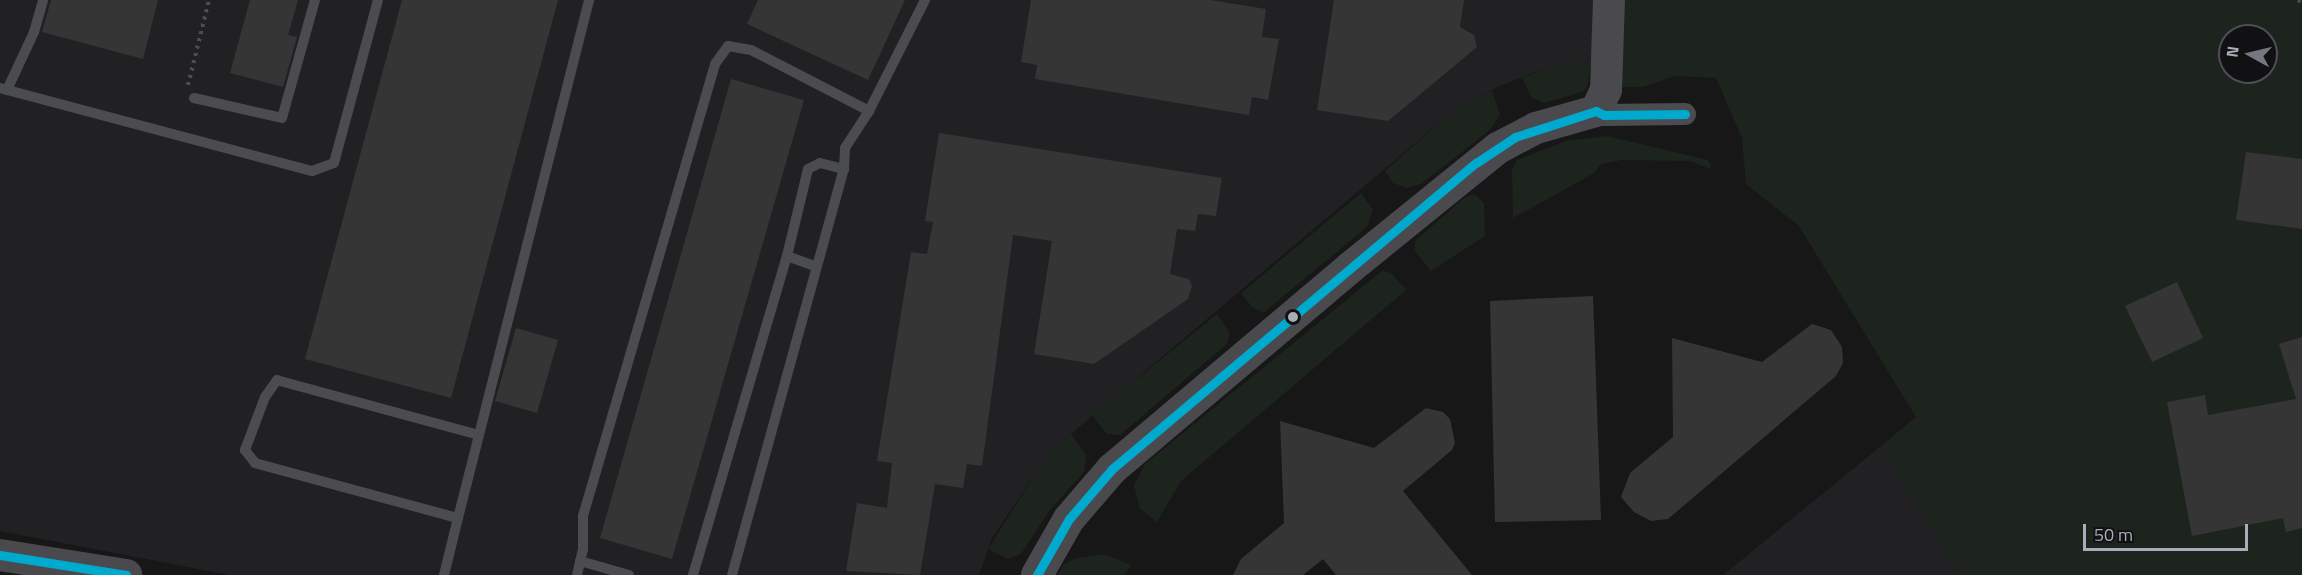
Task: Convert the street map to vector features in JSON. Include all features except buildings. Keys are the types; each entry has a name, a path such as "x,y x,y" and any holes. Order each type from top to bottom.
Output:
{"street":[{"path":"1596,111 1606,90 1609,0"},
{"path":"1037,575 1069,519 1112,469 1464,172 1515,137 1596,111 1604,115 1685,114"},
{"path":"0,555 126,575"}],"lane":[{"path":"43,0 34,32 3,89 312,171 334,162 378,0"},
{"path":"190,94 282,118 315,0"},
{"path":"444,575 589,0"},
{"path":"732,575 815,266 844,169 845,148 869,111 925,0"},
{"path":"577,575 583,516 715,64 728,46 751,50 869,111"},
{"path":"693,575 787,256 808,169 820,163 844,169"},
{"path":"787,256 815,266"},
{"path":"458,518 255,463 245,450 265,397 278,380 479,435"},
{"path":"580,561 629,575"}],"path":[{"path":"190,94 209,0"},
{"path":"2298,0 2302,3"}],"shaded area":[{"path":"0,0 1595,0 1592,60 1551,66 1495,88 1446,117 1071,434 1034,476 992,538 979,575 230,575 0,531"},
{"path":"1624,0 2302,0 2302,575 1960,575 1881,446 1916,417 1799,226 1746,184 1742,138 1716,78 1675,76 1643,87 1622,87"},
{"path":"1592,60 1587,87 1582,92 1544,103 1531,97 1522,78 1551,66"},
{"path":"1492,90 1500,114 1490,130 1421,184 1406,188 1393,183 1385,171 1446,117"},
{"path":"1607,136 1708,160 1711,166 1710,169 1691,161 1622,160 1601,164 1594,173 1513,218 1512,170 1517,160 1566,141"},
{"path":"1361,193 1373,210 1367,227 1263,313 1252,307 1241,293"},
{"path":"1474,194 1484,203 1485,236 1431,271 1415,251 1415,241 1464,198"},
{"path":"1382,271 1391,273 1406,290 1181,481 1157,522 1140,509 1134,485 1145,464"},
{"path":"1217,314 1230,333 1227,344 1120,435 1107,434 1092,415"},
{"path":"1071,434 1086,455 1084,472 1049,511 1021,554 1008,559 988,549 1034,476"},
{"path":"1881,446 1960,575 1723,575"},
{"path":"1104,554 1131,565 1125,575 1057,575 1064,564 1076,558"}],"transit line":[{"path":"1037,575 1069,519 1112,469 1476,163 1515,137 1596,111 1604,115 1685,114"},
{"path":"0,555 126,575"}]}
